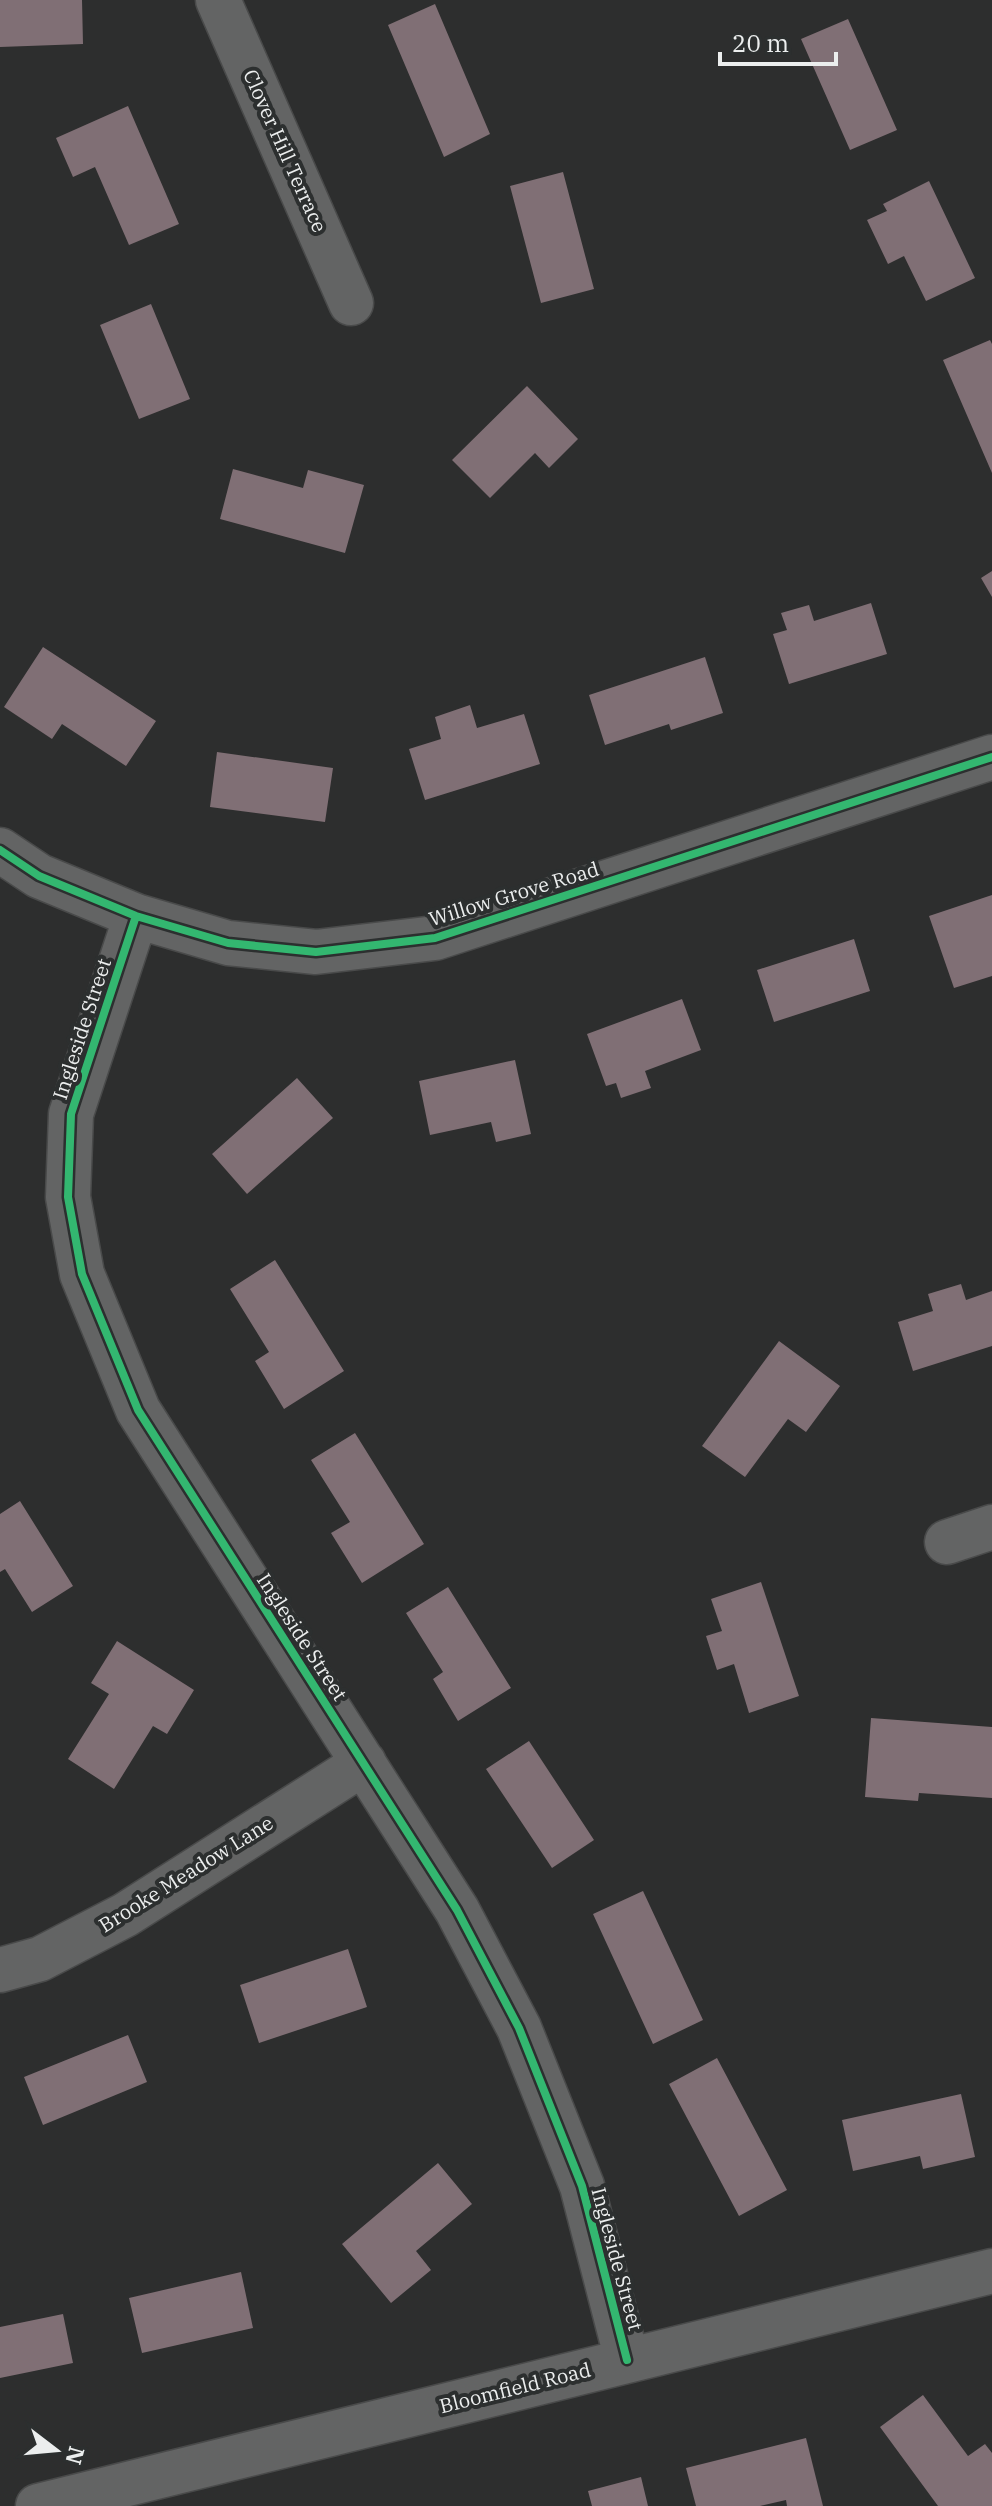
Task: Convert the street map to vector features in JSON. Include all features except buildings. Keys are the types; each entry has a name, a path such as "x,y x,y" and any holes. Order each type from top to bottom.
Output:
{"street":[{"name":"Clover Hill Terrace","path":"218,0 351,303"},
{"name":"Willow Grove Road","path":"0,850 39,876 136,916 228,943 316,952 435,938 992,757"},
{"name":"Ingleside Street","path":"136,916 71,1114 68,1197 82,1274 138,1410 457,1910 519,2028 582,2186 627,2360"},
{"path":"947,1542 992,1527"},
{"name":"Brooke Meadow Lane","path":"0,1970 40,1959 125,1915 364,1763"},
{"name":"Bloomfield Road","path":"38,2506 992,2271"}],"cycle path":[{"path":"0,850 39,876 136,916 228,943 316,952 435,938 992,757"},
{"path":"136,916 71,1114 68,1197 82,1274 138,1410 457,1910 519,2028 582,2186 627,2360"}]}
